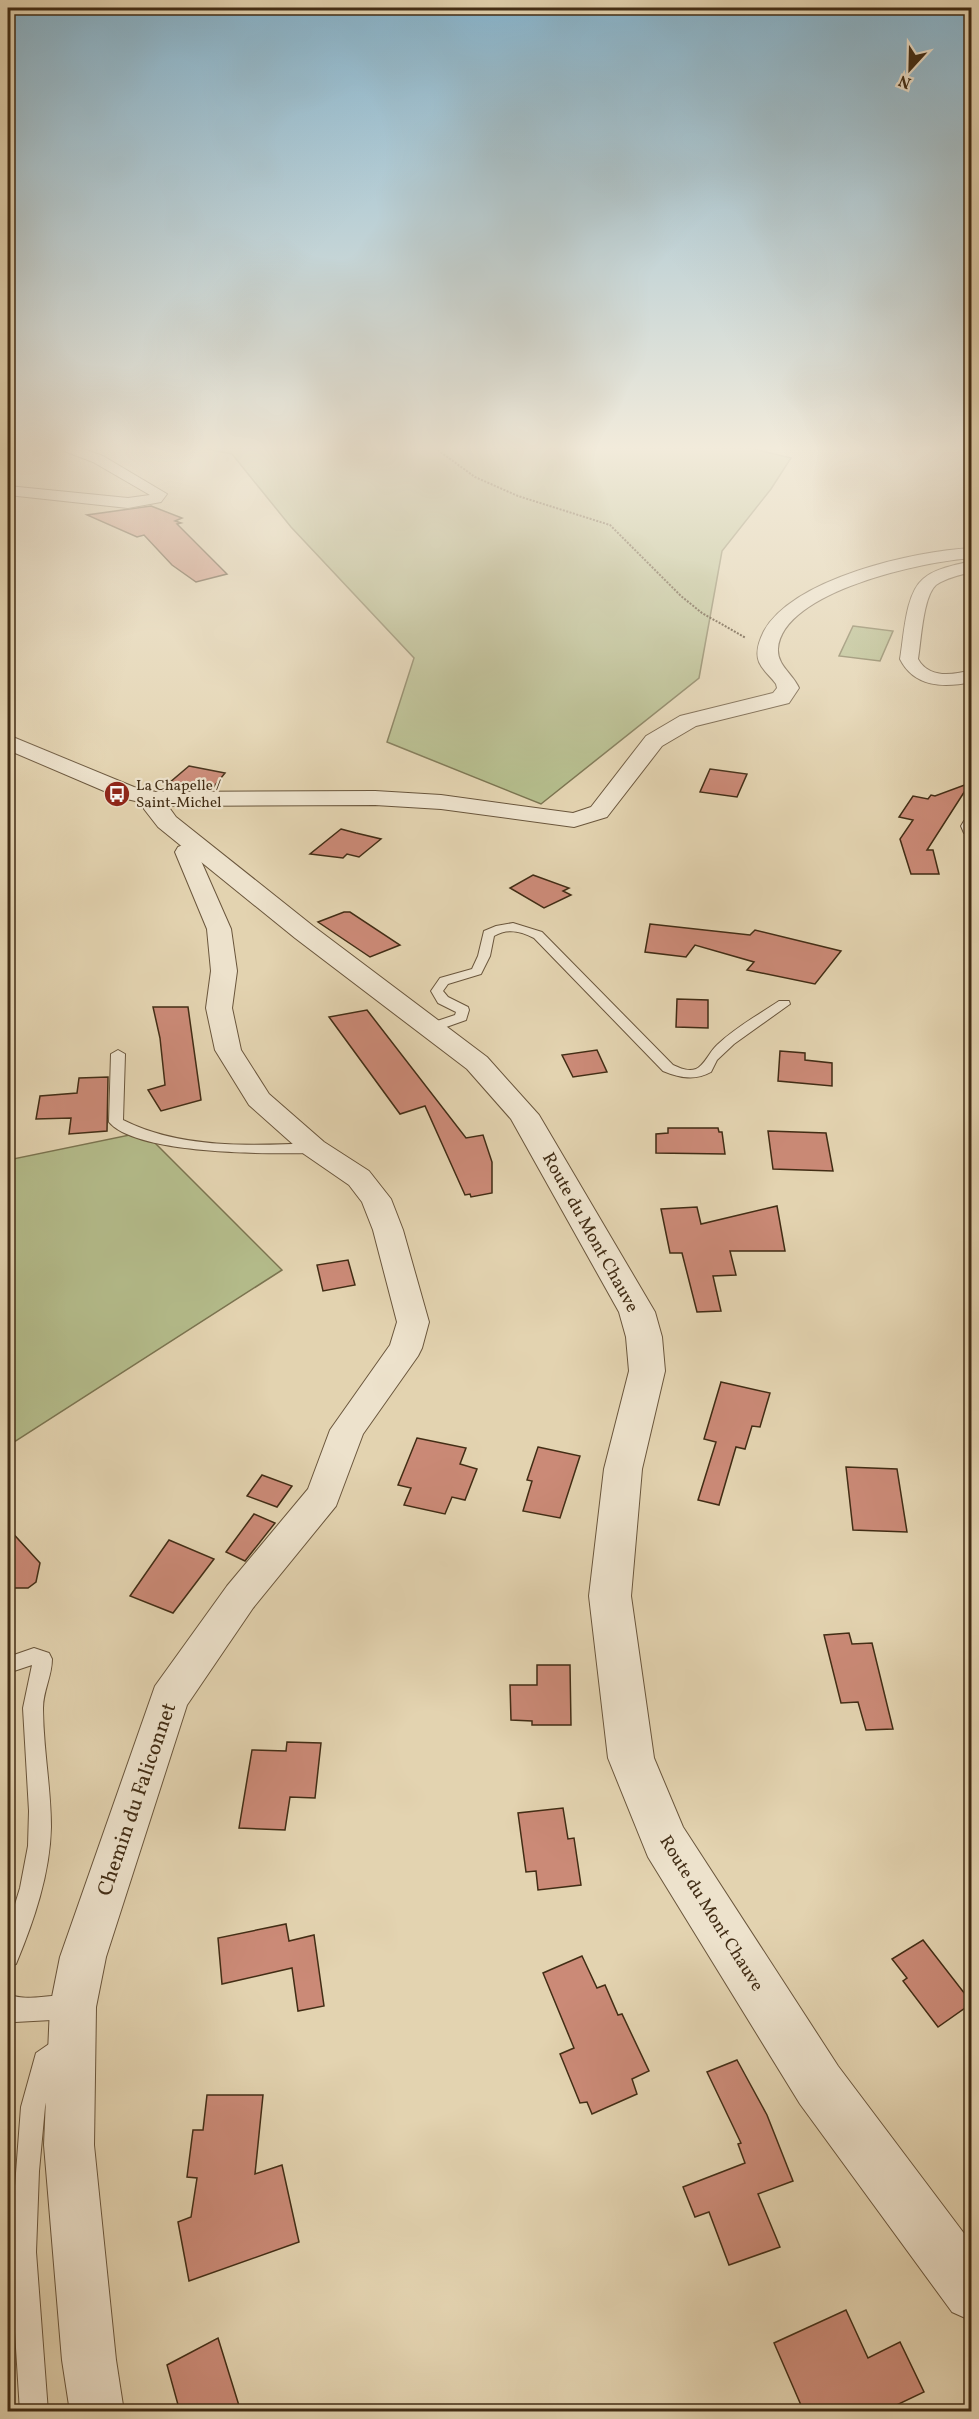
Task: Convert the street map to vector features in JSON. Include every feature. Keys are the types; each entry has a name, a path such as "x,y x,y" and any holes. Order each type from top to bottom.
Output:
{"street":[{"path":"8,742 126,792 156,799 375,798 512,810 557,819 574,820 590,817 599,812 640,755 654,741 688,721 708,714 782,698 788,688 786,682 770,663 768,647 775,632 797,606 822,591 913,561"},
{"path":"972,566 944,575 927,584 919,595 909,659 912,668 921,675 942,680 972,676"},
{"name":"Route du Mont Chauve","path":"156,799 156,810 196,846 477,1063 524,1115 632,1303 644,1336 647,1371 623,1469 610,1596 631,1758 665,1841 819,2085 972,2292"},
{"name":"Chemin du Faliconnet","path":"98,2412 89,2360 69,2145 72,2023 83,1957 169,1698 240,1597 323,1496 347,1430 406,1348 413,1322 388,1230 376,1198 359,1178 314,1148 259,1099 228,1050 219,1008 224,971 219,929 186,852 196,846"}],"lane":[{"path":"430,1028 461,1017 463,1010 443,999 436,991 444,981 477,971 484,956 488,934 504,927 528,929 538,935 668,1068 679,1073 691,1076 706,1069 718,1050 784,1004"},
{"path":"118,1054 116,1122 147,1136 197,1145 262,1151 314,1148"},
{"path":"8,1665 34,1656 42,1659 33,1705 39,1792 39,1846 25,1911 8,1956"},
{"path":"8,2006 15,2010 72,2023 45,2061 33,2107 23,2252 34,2412"}],"path":[{"path":"646,561 681,596 702,613 739,636 768,647"}],"green space":[{"path":"323,561 720,561 699,678 541,804 387,742 414,658"},
{"path":"853,626 893,631 880,661 839,656"},
{"path":"144,1132 282,1270 8,1446 8,1160"}],"building":[{"path":"168,561 214,561 227,574 196,582"},
{"path":"189,766 225,773 212,789 162,789"},
{"path":"710,769 747,774 737,797 700,792"},
{"path":"970,783 927,850 933,850 939,874 911,874 900,839 913,820 899,817 913,796 928,799 931,795 935,796"},
{"path":"341,829 381,839 359,857 347,854 343,858 310,854"},
{"path":"533,875 569,888 563,891 571,895 544,908 510,888"},
{"path":"350,912 400,945 370,957 318,922"},
{"path":"650,924 750,935 755,930 841,951 815,984 747,970 754,962 695,945 686,957 645,952"},
{"path":"677,999 708,1000 708,1028 676,1027"},
{"path":"153,1007 188,1007 201,1100 161,1111 148,1090 165,1085 160,1038"},
{"path":"367,1010 466,1138 483,1135 492,1162 492,1193 471,1197 470,1194 465,1195 425,1106 400,1114 329,1017"},
{"path":"597,1050 607,1072 573,1077 562,1055"},
{"path":"780,1051 805,1053 805,1060 832,1063 832,1086 778,1081"},
{"path":"108,1077 107,1131 69,1134 71,1118 36,1119 40,1096 77,1093 79,1078"},
{"path":"668,1128 718,1128 719,1132 722,1132 725,1154 656,1153 656,1134 668,1133"},
{"path":"768,1131 826,1133 833,1171 773,1169"},
{"path":"777,1206 785,1251 730,1251 736,1275 713,1276 721,1311 697,1312 682,1253 670,1253 661,1209 697,1207 701,1224"},
{"path":"348,1260 355,1285 323,1291 317,1265"},
{"path":"721,1382 770,1393 760,1427 752,1426 745,1449 736,1447 719,1505 698,1500 716,1442 704,1439"},
{"path":"417,1438 466,1448 460,1464 477,1469 465,1500 452,1497 445,1514 404,1505 411,1488 398,1485"},
{"path":"538,1447 580,1456 560,1518 523,1511 532,1481 527,1480"},
{"path":"846,1467 897,1469 907,1532 853,1530"},
{"path":"262,1475 292,1486 277,1507 247,1496"},
{"path":"254,1514 275,1523 245,1561 226,1552"},
{"path":"8,1528 40,1563 36,1582 28,1588 8,1588"},
{"path":"169,1540 214,1559 173,1613 130,1596"},
{"path":"849,1633 852,1644 872,1643 893,1729 866,1730 858,1702 841,1703 824,1635"},
{"path":"537,1665 570,1665 571,1725 532,1725 532,1721 511,1720 510,1685 537,1685"},
{"path":"287,1742 321,1743 315,1798 290,1797 285,1830 239,1828 252,1750 286,1751"},
{"path":"563,1808 568,1839 574,1838 581,1885 538,1890 536,1871 526,1872 518,1813"},
{"path":"286,1924 289,1941 314,1935 324,2006 298,2011 292,1968 222,1984 218,1938"},
{"path":"923,1940 972,2003 938,2027 903,1981 907,1978 892,1959"},
{"path":"582,1956 597,1988 605,1985 618,2015 622,2014 649,2071 632,2079 637,2094 592,2114 587,2102 580,2103 560,2054 574,2048 543,1973"},
{"path":"737,2060 767,2115 793,2181 758,2194 780,2247 729,2265 709,2212 695,2217 683,2187 745,2163 738,2144 741,2143 707,2072"},
{"path":"207,2095 263,2095 255,2174 282,2165 299,2242 189,2281 178,2222 191,2217 197,2178 187,2177 193,2130 203,2130"},
{"path":"846,2310 868,2358 900,2342 924,2392 882,2412 804,2412 774,2343"},
{"path":"218,2338 241,2412 180,2412 167,2365"}],"place":[{"name":"La Chapelle / Saint-Michel","path":"117,794"}]}
